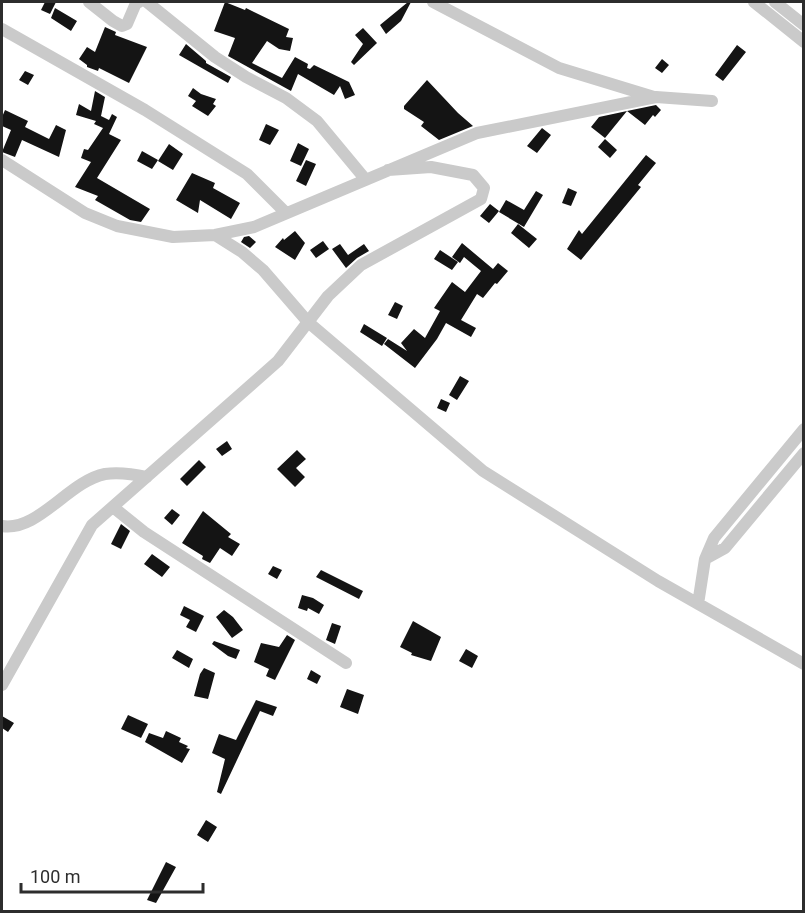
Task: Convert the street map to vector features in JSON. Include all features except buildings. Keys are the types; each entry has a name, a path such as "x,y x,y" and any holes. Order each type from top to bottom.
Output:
{"street":[{"path":"89,2 122,26 127,24 136,3 139,2"},
{"path":"147,2 215,57 246,77 286,98 317,121 366,180"},
{"path":"433,2 559,68 656,97 712,101"},
{"path":"754,2 804,42"},
{"path":"775,2 804,25"},
{"path":"2,30 145,110 247,174 286,213"},
{"path":"2,160 85,213 117,226 173,237 215,235 254,227 477,133 656,97"},
{"path":"2,685 92,525 278,361 328,296 361,265 481,199 484,188 473,175 431,167 388,170"},
{"path":"215,235 242,252 263,270 308,322 483,471 658,581 804,663"},
{"path":"698,604 705,559 714,538 804,429"},
{"path":"705,559 725,548 804,453"},
{"path":"2,526 23,524 86,481 104,474 128,473 147,477"},
{"path":"113,507 144,532 346,663"}]}
